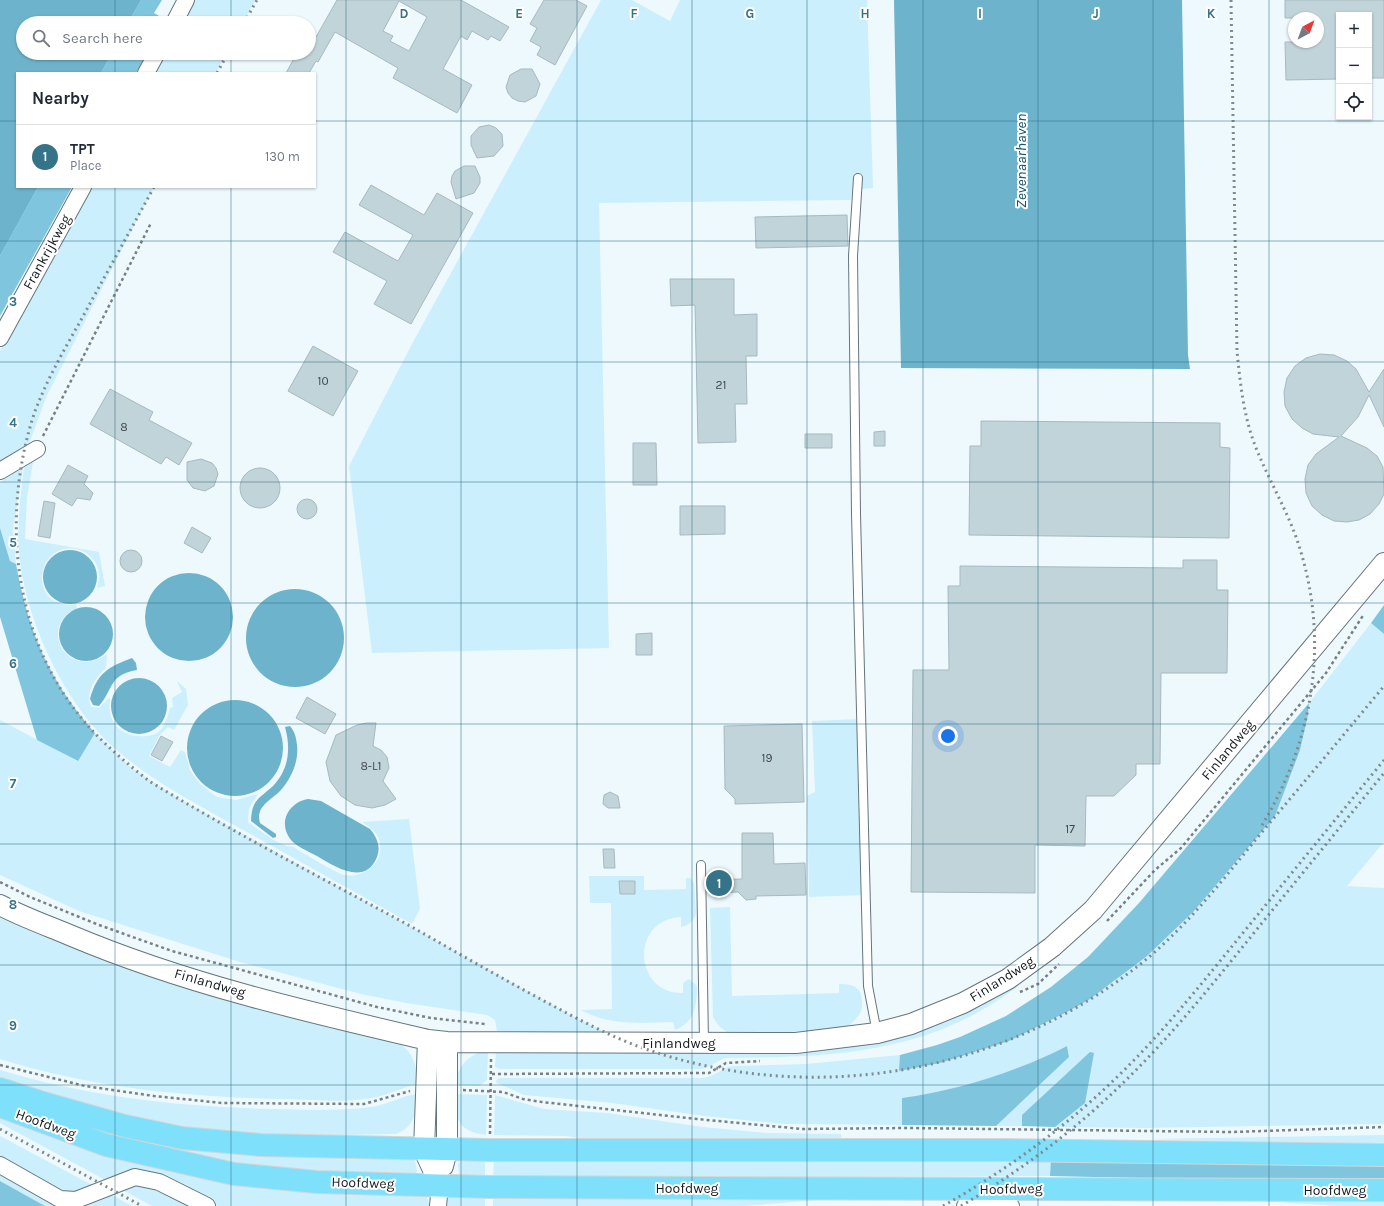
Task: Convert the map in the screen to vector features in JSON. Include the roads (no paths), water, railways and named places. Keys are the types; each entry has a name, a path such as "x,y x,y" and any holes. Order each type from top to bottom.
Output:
{"main road":[{"name":"Hoofdweg","path":"0,1089 104,1120 182,1138 261,1145 424,1150 1005,1150 1384,1154"},
{"name":"Hoofdweg","path":"0,1106 106,1145 234,1174 439,1196 948,1190 1384,1190"}],"street":[{"path":"178,16 186,0"},
{"path":"147,72 153,60"},
{"name":"Frankrijkweg","path":"0,338 82,188"},
{"path":"0,471 37,449"},
{"name":"Finlandweg","path":"0,905 15,913 108,951 200,982 437,1041 796,1043 877,1033 911,1024 963,1003 1008,979 1052,947 1093,910 1384,563"},
{"path":"437,1041 447,1090 446,1150 439,1196"},
{"path":"437,1041 425,1090 424,1150 439,1196"},
{"path":"0,1165 60,1199 76,1200 135,1177 159,1182 207,1206"},
{"path":"964,1206 1011,1206"}],"lane":[{"path":"858,178 853,256 856,514 868,986 877,1033"},
{"path":"701,865 704,1043"}],"water":[{"path":"0,0 141,0 132,16 16,16 16,60 108,60 102,72 16,72 16,188 37,188 0,256"},
{"name":"Zevenaarhaven","path":"894,0 1182,0 1188,355 1190,369 901,368"},
{"path":"65,550 75,550 89,558 95,567 97,577 95,587 89,596 75,604 65,604 55,599 48,592 43,582 43,572 48,562 55,555"},
{"path":"189,573 206,577 220,586 229,600 233,617 229,634 220,648 206,657 189,661 172,657 158,648 149,634 145,617 149,600 158,586 172,577"},
{"path":"295,589 314,593 329,604 340,619 344,638 340,657 329,672 314,683 295,687 276,683 261,672 250,657 246,638 250,619 261,604 276,593"},
{"path":"86,607 96,609 105,615 111,624 113,634 111,644 105,653 96,659 86,661 76,659 67,653 61,644 59,634 61,624 67,615 76,609"},
{"path":"132,658 136,663 137,670 121,675 116,679 99,706 93,705 90,699 100,677 110,668"},
{"path":"134,678 144,678 159,686 165,695 167,706 165,717 159,726 144,734 134,734 123,729 116,722 111,711 111,701 116,690 123,683"},
{"path":"235,700 253,704 262,708 269,714 275,721 279,730 283,748 279,766 275,775 269,782 262,788 253,792 235,796 217,792 208,788 201,782 195,775 191,766 187,748 191,730 195,721 201,714 208,708 217,704"},
{"path":"290,726 295,735 297,745 297,758 291,776 280,791 265,804 259,817 260,823 276,834 276,837 273,838 251,821 252,814 257,800 273,786 282,773 288,751 285,727"},
{"path":"308,799 321,801 370,829 375,835 379,850 372,866 365,871 357,873 349,872 332,865 299,847 291,840 285,827 287,814 295,804"}],"railway":[{"path":"248,16 257,0"},
{"path":"1231,0 1237,351 1241,385 1244,407 1253,440 1296,537 1307,574 1313,612 1315,649 1312,686 1305,722 1294,758 1279,793 1261,827"},
{"path":"218,72 224,60"},
{"path":"153,188 50,378 34,414 23,454 18,495 16,537 20,578 29,618 44,657 63,693 89,727 118,755 149,781 246,837 412,927 529,993 588,1024 632,1044 697,1064 764,1075 831,1077 898,1070 964,1056 1027,1032 1087,1001 1143,962 1159,948 1217,887 1384,686"},
{"path":"943,1206 966,1193 1033,1148 1095,1098 1131,1064 1193,994 1384,760"},
{"path":"961,1206 1026,1164 1068,1132 1107,1098 1142,1064 1202,997 1384,773"},
{"path":"0,1129 142,1206"}],"place":[{"name":"TPT","path":"719,883"}]}
